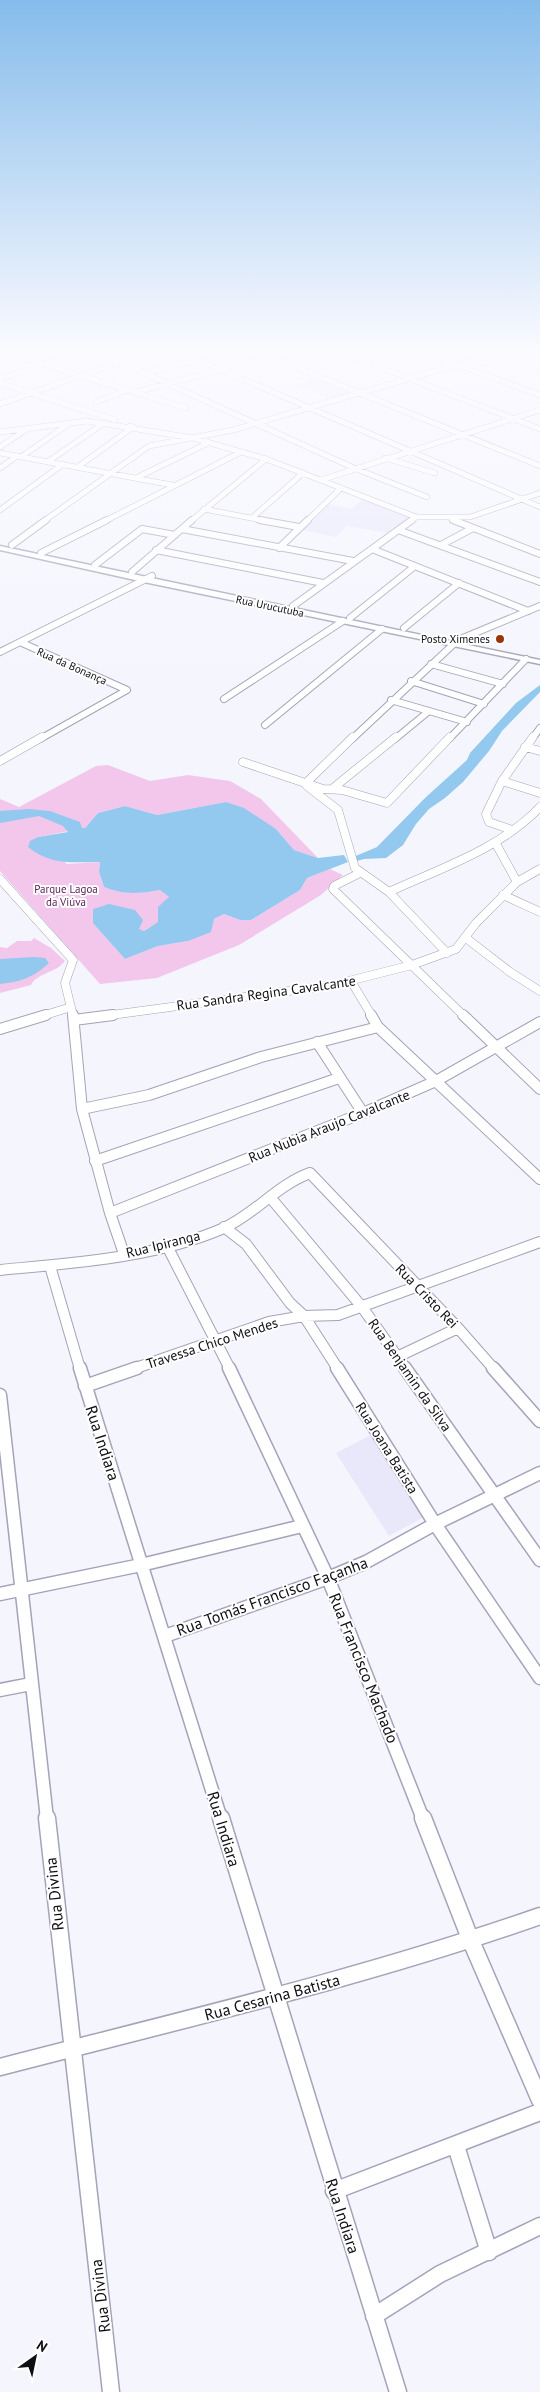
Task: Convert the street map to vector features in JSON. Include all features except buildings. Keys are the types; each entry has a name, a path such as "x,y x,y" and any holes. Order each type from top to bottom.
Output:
{"street":[{"path":"0,468 12,461"},
{"path":"42,461 138,477 172,485"},
{"path":"79,466 86,461"},
{"path":"12,545 127,461"},
{"path":"138,477 172,461"},
{"path":"41,553 223,461"},
{"path":"132,572 204,509 264,461"},
{"path":"270,461 416,517 470,517 540,493"},
{"path":"337,461 427,497"},
{"path":"321,480 377,461"},
{"path":"394,461 435,473"},
{"path":"432,461 540,507"},
{"path":"527,461 540,466"},
{"path":"0,510 63,464"},
{"path":"252,518 303,473"},
{"path":"279,548 341,488"},
{"path":"204,509 299,527"},
{"path":"294,606 353,561 416,517"},
{"path":"451,518 540,554"},
{"path":"441,545 473,528"},
{"path":"94,564 142,529 175,535"},
{"path":"182,529 353,561"},
{"path":"398,530 540,582"},
{"name":"Rua Urucutuba","path":"0,542 41,553 132,572 148,578"},
{"name":"Rua Urucutuba","path":"0,548 235,596 294,606 382,629 540,656"},
{"path":"372,549 528,611"},
{"path":"156,550 323,583"},
{"path":"224,699 346,619 415,566"},
{"name":"Rua da Bonança","path":"20,642 148,578"},
{"path":"404,628 459,584"},
{"name":"Rua Urucutuba","path":"252,599 346,619 404,628 540,662"},
{"path":"307,782 411,681 456,642 540,606"},
{"path":"265,725 382,629"},
{"path":"0,652 20,642"},
{"name":"Rua da Bonança","path":"0,761 127,690 20,642"},
{"path":"243,762 323,788 386,803 526,660"},
{"path":"431,664 503,684"},
{"path":"411,681 484,704"},
{"path":"391,700 467,722"},
{"path":"332,789 429,711"},
{"path":"512,830 489,822 486,814 502,781 540,728"},
{"path":"525,747 540,751"},
{"path":"502,781 540,793"},
{"path":"307,782 308,787 338,810 351,860 360,873 389,892 447,953"},
{"path":"389,892 495,842 531,817 540,808"},
{"path":"495,842 517,882"},
{"name":"Rua Sandra Regina Cavalcante","path":"74,1020 351,981 412,965 447,953 460,945 476,923 517,882 540,869"},
{"path":"360,873 334,886 333,889 540,1089"},
{"path":"2,882 73,960 65,983 74,1020 82,1109 110,1213 124,1254"},
{"path":"504,895 540,912"},
{"path":"466,938 510,972 540,991"},
{"path":"351,981 378,1026 540,1179"},
{"path":"0,1029 71,1007"},
{"name":"Rua Nubia Araujo Cavalcante","path":"110,1213 363,1114 436,1081 540,1022"},
{"path":"82,1109 149,1095 261,1057 378,1026"},
{"path":"316,1042 363,1114"},
{"path":"95,1161 339,1078"},
{"name":"Rua Ipiranga","path":"0,1270 50,1266 167,1246 224,1227 310,1173"},
{"name":"Rua Cristo Rei","path":"310,1173 458,1328 540,1421"},
{"name":"Rua Benjamin da Silva","path":"270,1197 362,1307 540,1560"},
{"name":"Rua Joana Batista","path":"224,1227 246,1244 290,1303 304,1316 436,1524 540,1678"},
{"name":"Travessa Chico Mendes","path":"85,1386 269,1322 304,1316 338,1315 540,1242"},
{"name":"Rua Francisco Machado","path":"167,1246 216,1342 328,1578 471,1941 540,2100"},
{"name":"Rua Indiara","path":"50,1266 85,1386 165,1636 334,2191 398,2392"},
{"path":"397,1357 458,1328"},
{"name":"Rua Divina","path":"0,1395 111,2392"},
{"name":"Rua Tomás Francisco Façanha","path":"165,1636 328,1578 366,1562 436,1524 540,1473"},
{"path":"0,1594 142,1565 302,1526"},
{"path":"0,1690 31,1684"},
{"name":"Rua Cesarina Batista","path":"0,2067 276,1998 471,1941 540,1916"},
{"path":"334,2191 456,2146 540,2112"},
{"path":"456,2146 489,2252"},
{"path":"374,2316 440,2274 540,2226"}],"shaded area":[{"path":"363,499 411,517 387,533 347,526 336,537 302,530 328,504 352,509"},
{"path":"373,1434 428,1515 389,1536 336,1453"}],"green space":[{"name":"Parque Lagoa da Viúva","path":"108,765 150,781 188,775 230,781 261,799 318,858 294,850 276,829 226,802 157,815 125,806 98,813 85,828 38,837 67,864 100,862 99,872 104,887 132,893 160,890 169,897 158,922 144,931 94,923 125,959 158,946 188,941 214,919 224,914 240,920 251,920 300,890 307,878 330,869 343,875 321,895 239,945 157,978 100,984 0,871 0,799 19,807 96,766"},
{"path":"34,938 51,948 65,961 57,968 38,978 31,985 0,993 0,947 7,948 17,941 31,941"}],"water":[{"path":"540,685 540,692 502,731 489,751 463,782 429,809 416,824 403,845 386,858 364,859 353,862 351,858 377,847 425,798 467,760 470,753 516,703"},
{"path":"226,802 244,808 276,829 294,850 318,858 344,855 348,862 307,878 300,890 251,920 240,920 224,914 214,919 211,932 188,941 158,946 125,959 93,923 93,909 109,904 135,910 143,920 139,929 144,931 158,922 158,907 169,897 160,890 132,893 111,890 104,887 99,872 100,862 62,862 45,857 28,847 30,841 38,837 68,832 63,826 39,816 0,823 0,811 29,809 50,811 80,822 82,828 85,828 98,813 125,806 157,815"},
{"path":"45,958 49,963 27,978 0,984 0,959"}],"place":[{"name":"Posto Ximenes","path":"500,639"}]}
